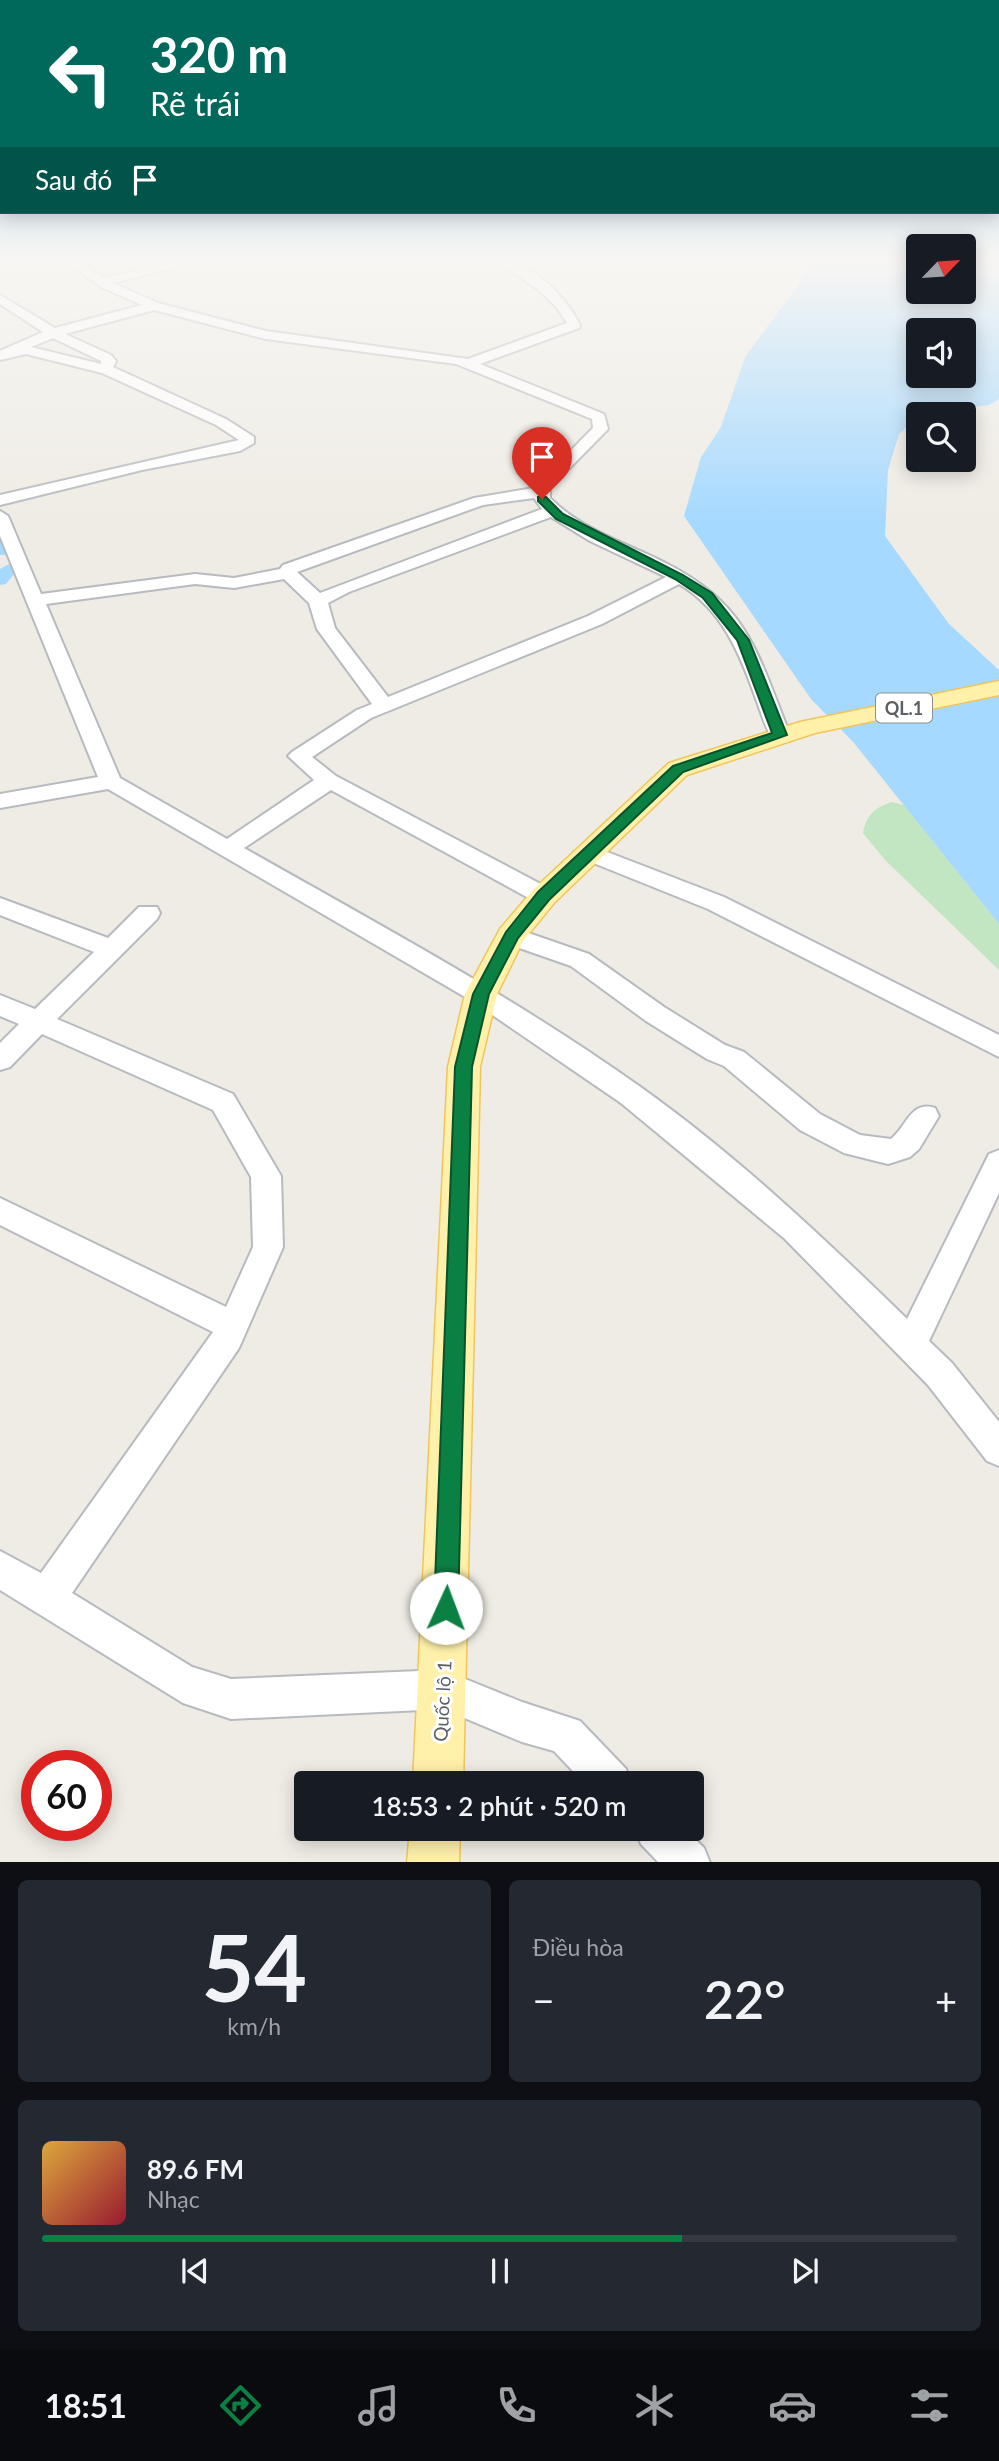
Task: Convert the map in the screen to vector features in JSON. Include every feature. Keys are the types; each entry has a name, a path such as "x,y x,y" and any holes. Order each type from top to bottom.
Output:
{"main road":[{"name":"Quốc lộ 1","path":"439,1771 464,1067 481,994 511,936 544,896 678,769 794,731 999,688"},
{"path":"433,1862 434,1841"}],"street":[{"path":"2,356 20,348"},
{"path":"85,348 106,358 109,361 106,369"},
{"path":"35,600 195,579 234,583 288,573 298,565 490,498 541,492 601,429 601,420 593,413 470,363 360,348"},
{"path":"470,363 511,348"},
{"path":"0,500 249,442 221,422 106,369 26,351 2,356"},
{"path":"541,492 542,499 552,511 679,577 707,595 743,640 794,731"},
{"path":"318,601 343,588 552,511"},
{"path":"0,516 111,782 481,994 631,1095 776,1213 940,1374 999,1449"},
{"path":"387,533 425,559"},
{"path":"0,568 16,553"},
{"path":"288,573 318,601 326,629 384,707"},
{"path":"544,896 339,784 330,783 299,756 364,714 595,620 679,577"},
{"path":"0,801 111,782"},
{"path":"228,849 330,783"},
{"path":"589,853 716,903 999,1047"},
{"path":"0,906 112,949"},
{"path":"0,1060 148,913"},
{"path":"511,936 580,960 654,1014 716,1052 734,1059 810,1122 854,1145 888,1152 900,1149 909,1141 925,1115"},
{"path":"0,1005 41,1020 223,1102 266,1176 268,1247 228,1338 47,1598"},
{"path":"911,1345 999,1162"},
{"path":"0,1211 233,1325"},
{"path":"0,1569 183,1684 231,1699 443,1689 522,1722 566,1735 600,1771"},
{"path":"668,1841 688,1862"}],"green space":[{"path":"891,802 904,805 999,924 999,970 885,860 863,833 866,821 872,813"}],"water":[{"path":"752,348 906,348 906,388 976,388 976,348 999,348 999,399 989,405 976,407 976,402 906,402 906,427 899,434 888,470 885,536 949,624 999,670 999,924 854,743 811,699 684,516 701,457 721,427 745,357"}],"waterway":[{"path":"0,536 6,551"},
{"path":"0,580 9,569"}],"route":[{"path":"446,1608 464,1067 481,994 511,936 544,896 678,769 780,735 743,640 707,595 679,577 559,517 542,499"}]}
